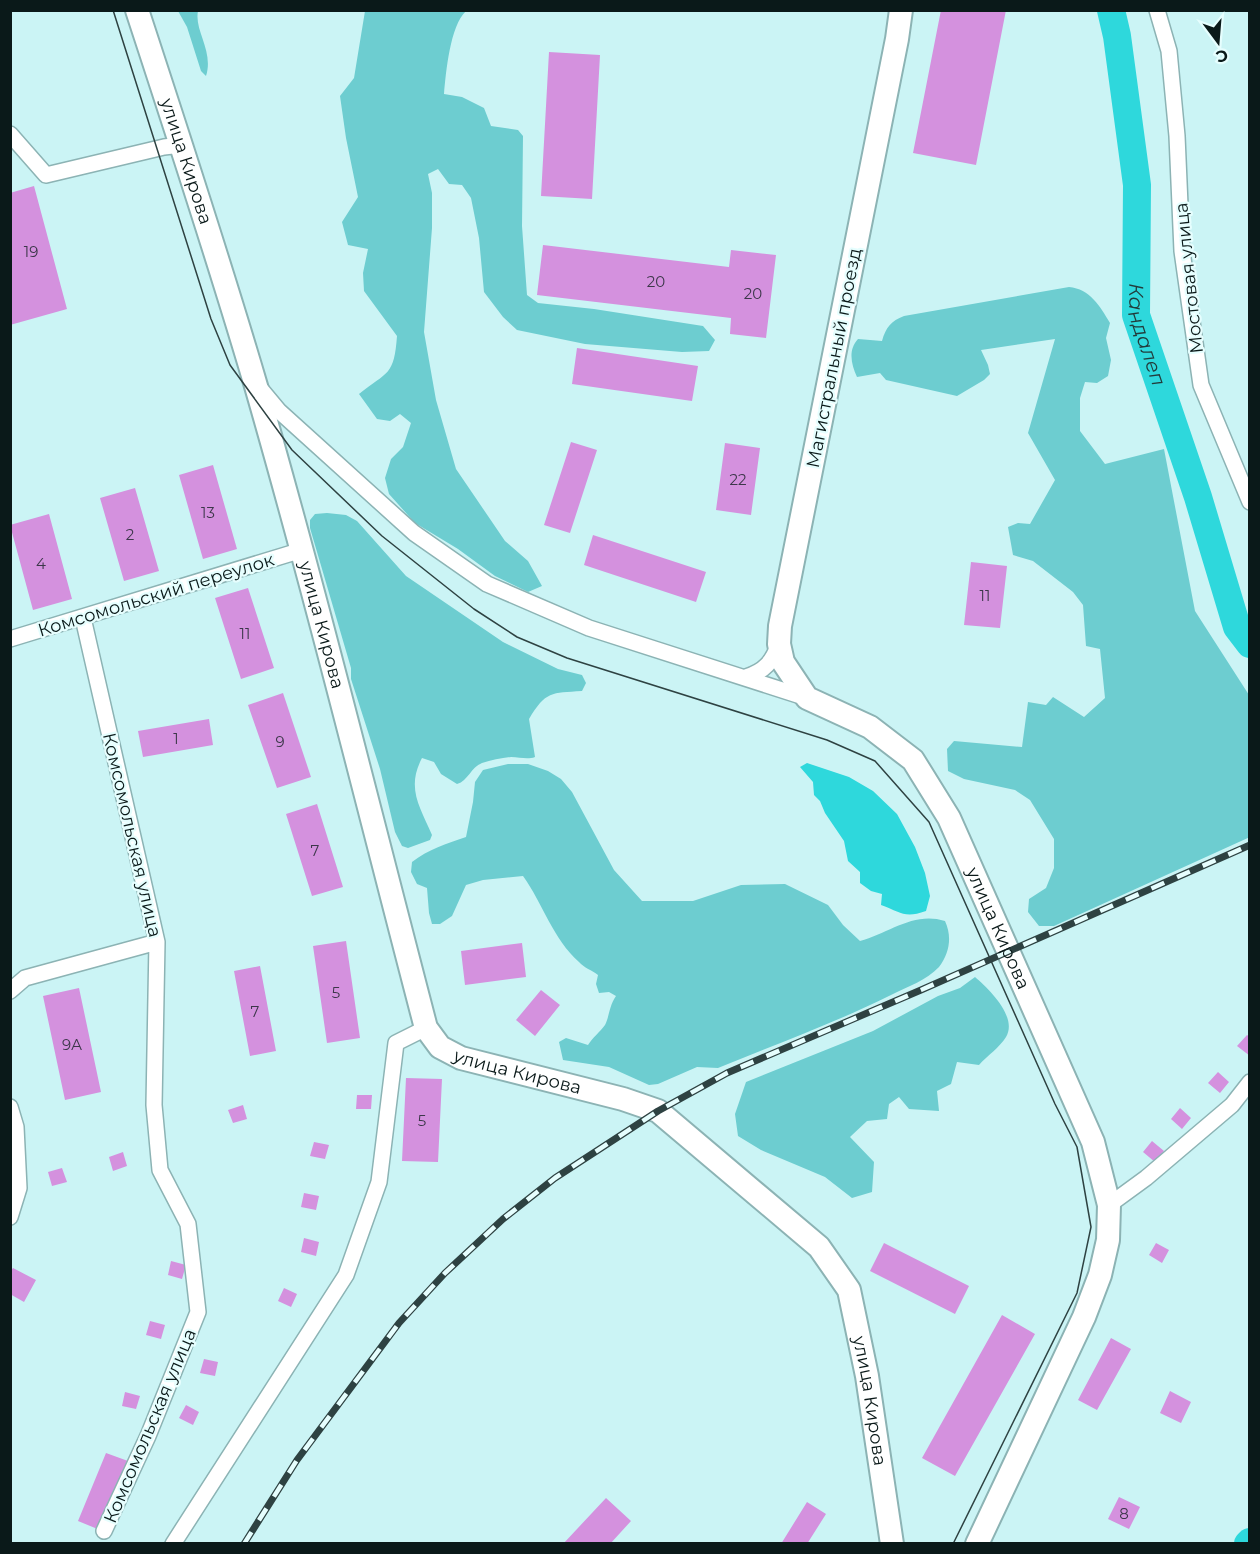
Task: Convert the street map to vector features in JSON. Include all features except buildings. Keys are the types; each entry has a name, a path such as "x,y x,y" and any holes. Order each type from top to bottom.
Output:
{"street":[{"name":"улица Кирова","path":"137,10 255,382 302,550 426,1028 440,1047 461,1058 623,1099 658,1111 819,1246 849,1290 867,1376 892,1544"},
{"name":"Магистральный проезд","path":"807,698 783,662 779,644 780,626 895,51 901,10"},
{"name":"Мостовая улица","path":"1157,10 1169,51 1177,136 1182,251 1202,385 1250,502"},
{"path":"10,134 46,175 181,145"},
{"name":"улица Кирова","path":"255,382 279,411 414,533 487,584 590,628 807,698 870,727 913,760 949,818 1093,1142 1108,1204 1108,1240 1100,1275 1084,1317 977,1544"},
{"name":"Комсомольский переулок","path":"10,639 302,550"},
{"name":"Комсомольская улица","path":"83,618 157,942 154,1105 160,1170 188,1224 198,1312 148,1437 104,1532"},
{"path":"746,677 767,667 779,644"},
{"path":"10,991 25,978 157,942"},
{"path":"172,1544 346,1275 379,1182 396,1043 426,1028"},
{"path":"1108,1204 1146,1178 1232,1105 1250,1082"},
{"path":"10,1107 16,1127 19,1188 10,1217"}],"shaded area":[{"path":"178,11 198,11 199,26 208,58 206,76 201,71 187,27"},
{"path":"365,11 466,11 456,27 453,38 444,94 462,97 484,108 491,126 518,130 523,136 522,226 527,295 538,303 703,326 715,340 709,351 682,352 585,344 517,330 503,317 484,292 479,238 471,198 462,185 449,184 438,169 428,174 432,193 432,228 424,332 436,400 456,469 505,541 528,561 542,586 528,592 495,576 458,549 415,523 389,494 385,478 391,459 403,447 411,423 400,414 390,421 377,419 359,394 388,371 394,359 397,336 364,291 363,273 368,249 348,245 342,222 358,197 340,96 354,78"},
{"path":"1069,287 1089,295 1110,323 1106,338 1111,360 1108,376 1097,383 1085,382 1080,398 1080,431 1105,464 1164,449 1195,611 1249,695 1250,837 1054,926 1039,926 1028,912 1029,899 1046,888 1054,868 1054,839 1030,800 1015,790 964,779 948,771 947,749 954,741 1022,747 1028,702 1046,705 1053,697 1084,717 1105,698 1100,649 1086,646 1083,605 1073,592 1033,561 1013,555 1008,527 1018,523 1030,524 1055,480 1028,433 1055,339 981,350 990,374 957,396 886,380 880,373 857,377 852,362 852,352 858,339 882,341 890,325 904,316"},
{"path":"315,514 346,515 357,521 406,576 503,642 558,669 582,675 586,683 582,691 550,695 535,710 529,719 535,757 511,757 482,763 457,784 441,774 434,762 422,758 415,779 416,797 432,835 430,840 408,848 402,846 395,832 380,769 351,679 351,668 310,528 310,520"},
{"path":"807,763 849,777 873,791 897,814 915,847 925,873 930,896 926,911 907,914 881,905 882,894 871,891 860,883 860,872 848,861 844,841 814,795 813,782 800,767"},
{"path":"508,764 528,764 548,771 561,779 572,792 614,870 642,901 693,901 741,885 785,884 828,905 843,925 860,941 912,921 934,919 945,921 949,938 946,956 934,972 910,986 827,1024 718,1068 697,1067 658,1084 649,1085 609,1067 563,1060 559,1042 566,1038 588,1045 605,1025 616,996 609,992 599,993 596,984 598,975 581,964 562,943 523,876 483,880 466,885 452,916 440,924 432,924 427,888 417,884 411,872 412,862 418,857 466,837 475,782 483,770"},
{"path":"975,977 994,996 1005,1012 1009,1029 1006,1037 979,1065 957,1062 951,1084 937,1091 939,1111 909,1109 899,1097 889,1104 887,1119 867,1121 850,1137 874,1162 872,1192 852,1198 825,1177 761,1150 738,1136 735,1114 746,1082 873,1031 938,996 960,988"}],"waterway":[{"name":"Кандалеп","path":"1111,10 1117,36 1137,185 1136,315 1198,497 1237,627 1250,644"}],"tram line":[{"path":"113,10 211,319 230,365 292,450 382,536 474,609 517,637 567,658 827,740 875,761 929,822 1055,1104 1077,1147 1091,1227 1077,1293 953,1544"}],"railway":[{"path":"244,1544 297,1460 399,1323 445,1273 503,1219 555,1178 658,1111 727,1073 1250,845"}]}
